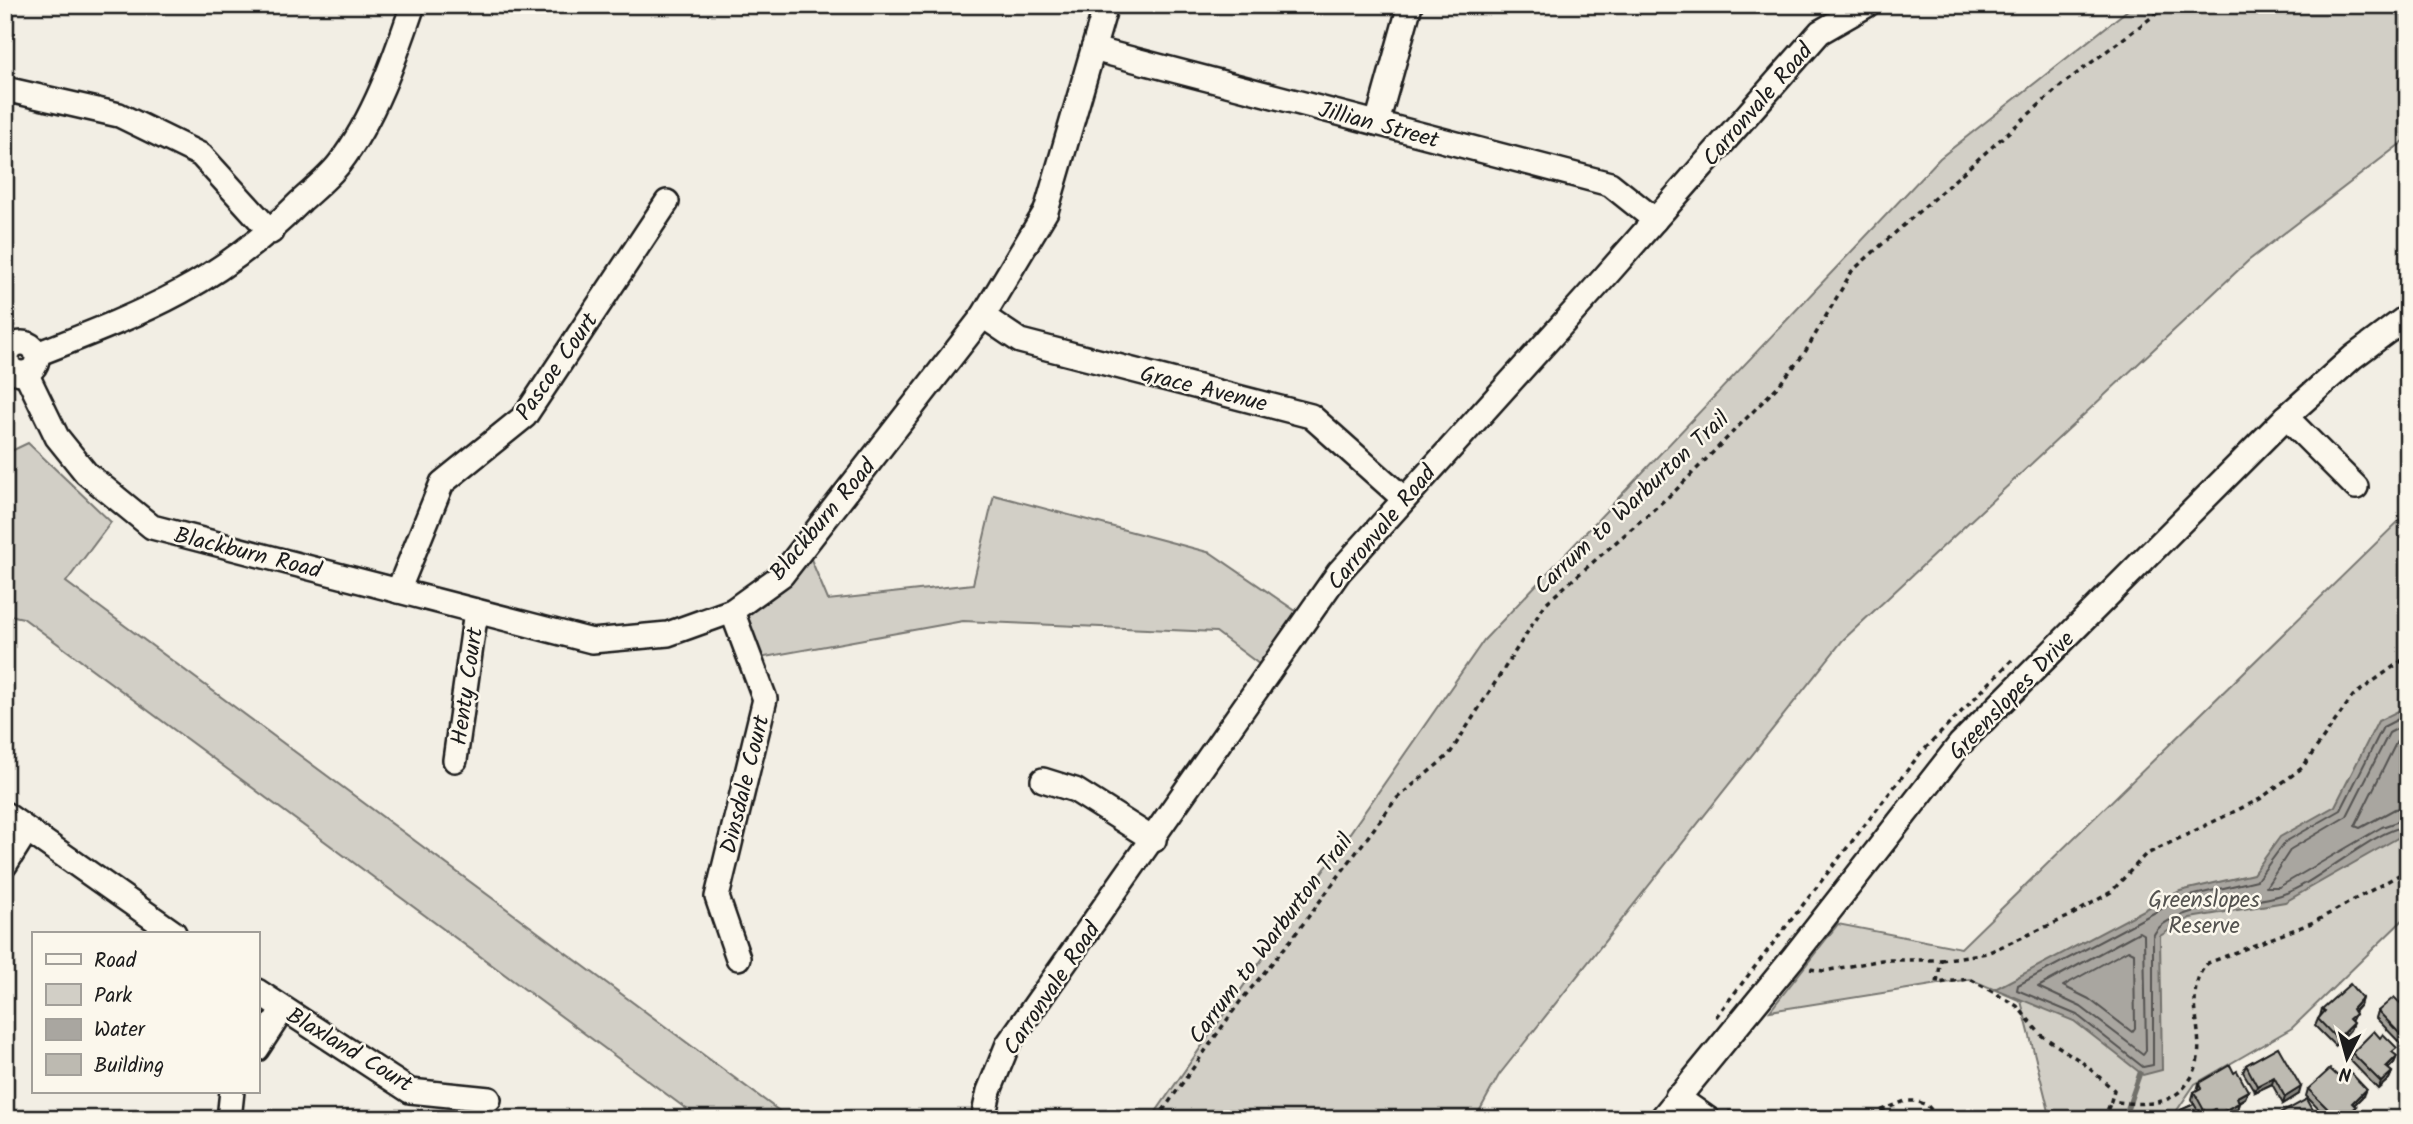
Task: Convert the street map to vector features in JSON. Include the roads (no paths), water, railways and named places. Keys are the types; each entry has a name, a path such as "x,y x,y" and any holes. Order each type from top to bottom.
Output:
{"street":[{"path":"19,363 141,313 202,282 271,232 339,164 388,79 414,5"},
{"name":"Blackburn Road","path":"19,363 57,437 86,473 152,527 592,641 668,634 732,611 782,575 983,316 1046,211 1106,5"},
{"path":"1377,123 1410,5"},
{"name":"Carronvale Road","path":"983,1119 989,1091 1008,1044 1154,840 1339,572 1820,32 1867,5"},
{"name":"Jillian Street","path":"1093,49 1610,184 1655,220"},
{"path":"5,89 119,115 201,155 271,232"},
{"name":"Pascoe Court","path":"398,591 442,482 525,416 667,202"},
{"name":"Grace Avenue","path":"983,316 1020,341 1311,416 1403,498"},
{"name":"Greenslopes Drive","path":"1661,1119 1792,959 1960,744 2286,417 2353,357 2408,316"},
{"path":"2286,417 2356,487"},
{"name":"Henty Court","path":"455,760 476,611"},
{"name":"Dinsdale Court","path":"732,611 765,699 717,897 738,958"},
{"path":"1043,780 1075,790 1154,840"},
{"path":"5,814 173,932"},
{"path":"5,866 27,830"},
{"name":"Blaxland Court","path":"259,992 410,1091 489,1099"},
{"path":"259,1046 283,1009"},
{"path":"229,1119 232,1092"},
{"path":"1677,1097 1717,1114"}],"water":[{"path":"2408,706 2408,832 2285,902 2190,918 2160,936 2162,1070 2143,1075 2074,1021 1995,989 2180,891 2253,874 2280,837 2335,806 2378,721"}],"waterway":[{"path":"2124,1119 2140,1073"}],"park label":[{"name":"Greenslopes Reserve","path":"2204,912"}]}
